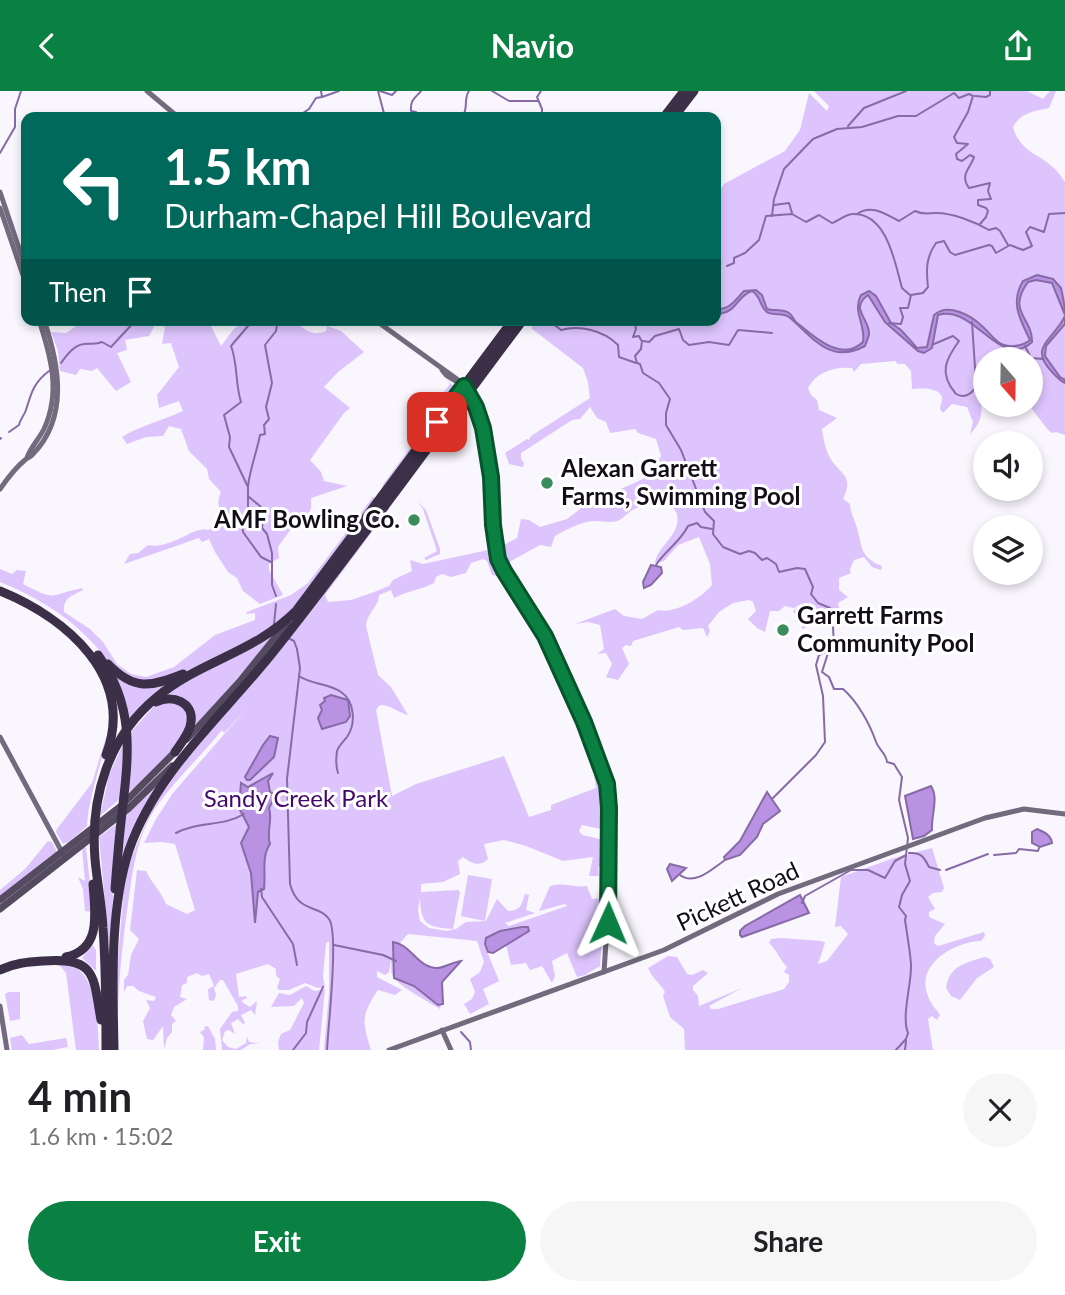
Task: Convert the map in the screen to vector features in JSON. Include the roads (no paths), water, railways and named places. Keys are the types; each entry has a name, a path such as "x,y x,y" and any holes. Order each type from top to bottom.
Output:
{"highway":[{"path":"668,112 684,91"},
{"path":"678,112 694,91"},
{"path":"95,813 100,786 110,757 134,720 172,686 273,632 302,603 466,390 509,326"},
{"path":"114,1050 113,1008 118,902 129,850 150,805 205,730 276,648 367,529 411,457 518,326"},
{"path":"0,589 34,603 62,621 123,678 135,684 148,685 172,679 237,653"},
{"path":"0,589 41,611 90,653 109,688 114,713 113,733 98,775 92,876 95,926 86,946 68,956 21,960 0,969"},
{"path":"97,654 117,689 126,717 129,748 114,897 114,975"},
{"path":"95,813 110,767 124,739 144,713 167,698 184,703 191,716 190,729 175,752"},
{"path":"94,849 106,917 113,1008"},
{"path":"94,849 104,940 106,1047"},
{"path":"92,876 98,915 106,1047"},
{"path":"0,969 24,963 64,959 82,965 94,983 106,1047"}],"main road":[{"path":"0,909 133,795 248,672 302,603"},
{"path":"0,901 139,800 205,730"}],"street":[{"path":"148,91 172,112"},
{"path":"0,193 21,254"},
{"path":"0,208 21,269"},
{"path":"0,489 27,458 31,457 45,436 57,400 59,386 56,360 43,326"},
{"path":"382,326 466,390 481,420 495,542 500,563 545,636 584,722 607,784 608,912 604,972"},
{"path":"0,737 64,855"},
{"name":"Pickett Road","path":"389,1050 677,945 778,894 1007,811 1031,809 1065,814"},
{"path":"0,1006 7,1050"},
{"path":"442,1030 451,1050"}],"waterway":[{"path":"0,153 15,127 15,109 21,91"},
{"path":"321,91 322,97 339,91"},
{"path":"378,91 384,112"},
{"path":"380,91 392,95 396,91"},
{"path":"416,112 411,111 411,104 421,91"},
{"path":"464,112 469,91"},
{"path":"492,91 509,101 538,101"},
{"path":"541,91 537,97 542,112"},
{"path":"848,126 864,108 906,91"},
{"path":"975,96 986,97 990,95 990,91"},
{"path":"772,216 774,199 784,169 813,139 837,129 862,127 898,116 916,116 954,93 959,98 969,94 973,96 968,112 954,137 957,143 968,144 956,154 957,159 962,161 970,155 974,157 965,175 969,188 990,183 988,191 991,199 978,200 978,205 988,211 980,224"},
{"path":"304,112 316,98 322,97"},
{"path":"774,205 789,203 792,213"},
{"path":"857,214 873,210 899,221 915,211 949,215 971,221 989,230 996,228 1008,245"},
{"path":"889,323 901,324 903,317 900,308 908,308 911,295 923,293 928,287 928,264 936,243 944,241 955,255 989,245 996,253 1010,245 1023,250 1032,246 1026,232 1030,227 1044,232 1049,214 1065,213"},
{"path":"727,266 759,240 766,216 792,214 806,222 819,215 832,223 853,214 865,216 882,230 902,288 910,295"},
{"path":"934,344 953,336 959,341 946,366 947,379 956,394 969,394 976,383 972,322"},
{"path":"61,363 80,345 102,342 111,347 130,326"},
{"path":"248,326 231,346 241,402 224,415 230,437 229,447 248,487 248,514 242,523 243,532 261,557 271,562"},
{"path":"248,486 260,435 265,434 264,425 269,419 266,407 272,383 265,345 277,326"},
{"path":"556,326 561,330 583,329 598,332 618,345 619,357 636,363"},
{"path":"635,326 633,337 639,336 641,340"},
{"path":"643,341 649,342 655,336 679,329 683,340 689,345 709,342 729,345 738,330 772,333"},
{"path":"642,341 641,349 635,356 637,363 643,373 659,383 670,399 666,425 681,450 705,512 714,521 713,534 723,547 740,554 749,551 762,560 767,558 776,564 779,572 805,569 813,587 811,594 818,603 830,608 832,617"},
{"path":"9,432 19,425 33,389 49,371"},
{"path":"249,497 267,516 263,519 262,528 267,534 272,553 272,585 276,596"},
{"path":"656,565 688,526 697,523 701,527 712,529"},
{"path":"274,624 276,604"},
{"path":"833,627 834,645 828,653 822,672 829,677 834,689 843,689 853,700 867,720 887,762 894,764 902,777 899,800 908,838 905,864 910,881 899,907 906,916 911,972 906,1009 908,1033 896,1050"},
{"path":"290,639 294,641 297,649 300,668 287,779 290,884 298,900 325,914 332,928 333,961 327,1050"},
{"path":"772,799 816,755 825,742 823,696 816,665 819,655 828,651 834,642"},
{"path":"299,676 336,689 349,701 353,713 352,726 337,751 338,773"},
{"path":"288,802 300,802"},
{"path":"176,833 228,821 244,814"},
{"path":"994,855 1016,853 1019,849 1038,851 1039,848"},
{"path":"909,853 919,854 929,867 940,870"},
{"path":"946,870 988,854"},
{"path":"802,903 805,896 851,870 868,870 885,878 895,861 906,855"},
{"path":"680,875 692,879 709,872 725,860"},
{"path":"261,889 262,897 293,944 297,965"},
{"path":"334,945 383,955 396,961"},
{"path":"293,1050 306,1033 307,1022 323,987"},
{"path":"461,1032 470,1042 471,1050"},
{"path":"905,1050 906,1041"}],"place":[{"name":"Alexan Garrett Farms, Swimming Pool","path":"547,483"},
{"name":"AMF Bowling Co.","path":"414,520"},
{"name":"Garrett Farms Community Pool","path":"783,630"}],"park label":[{"name":"Sandy Creek Park","path":"296,799"}]}
